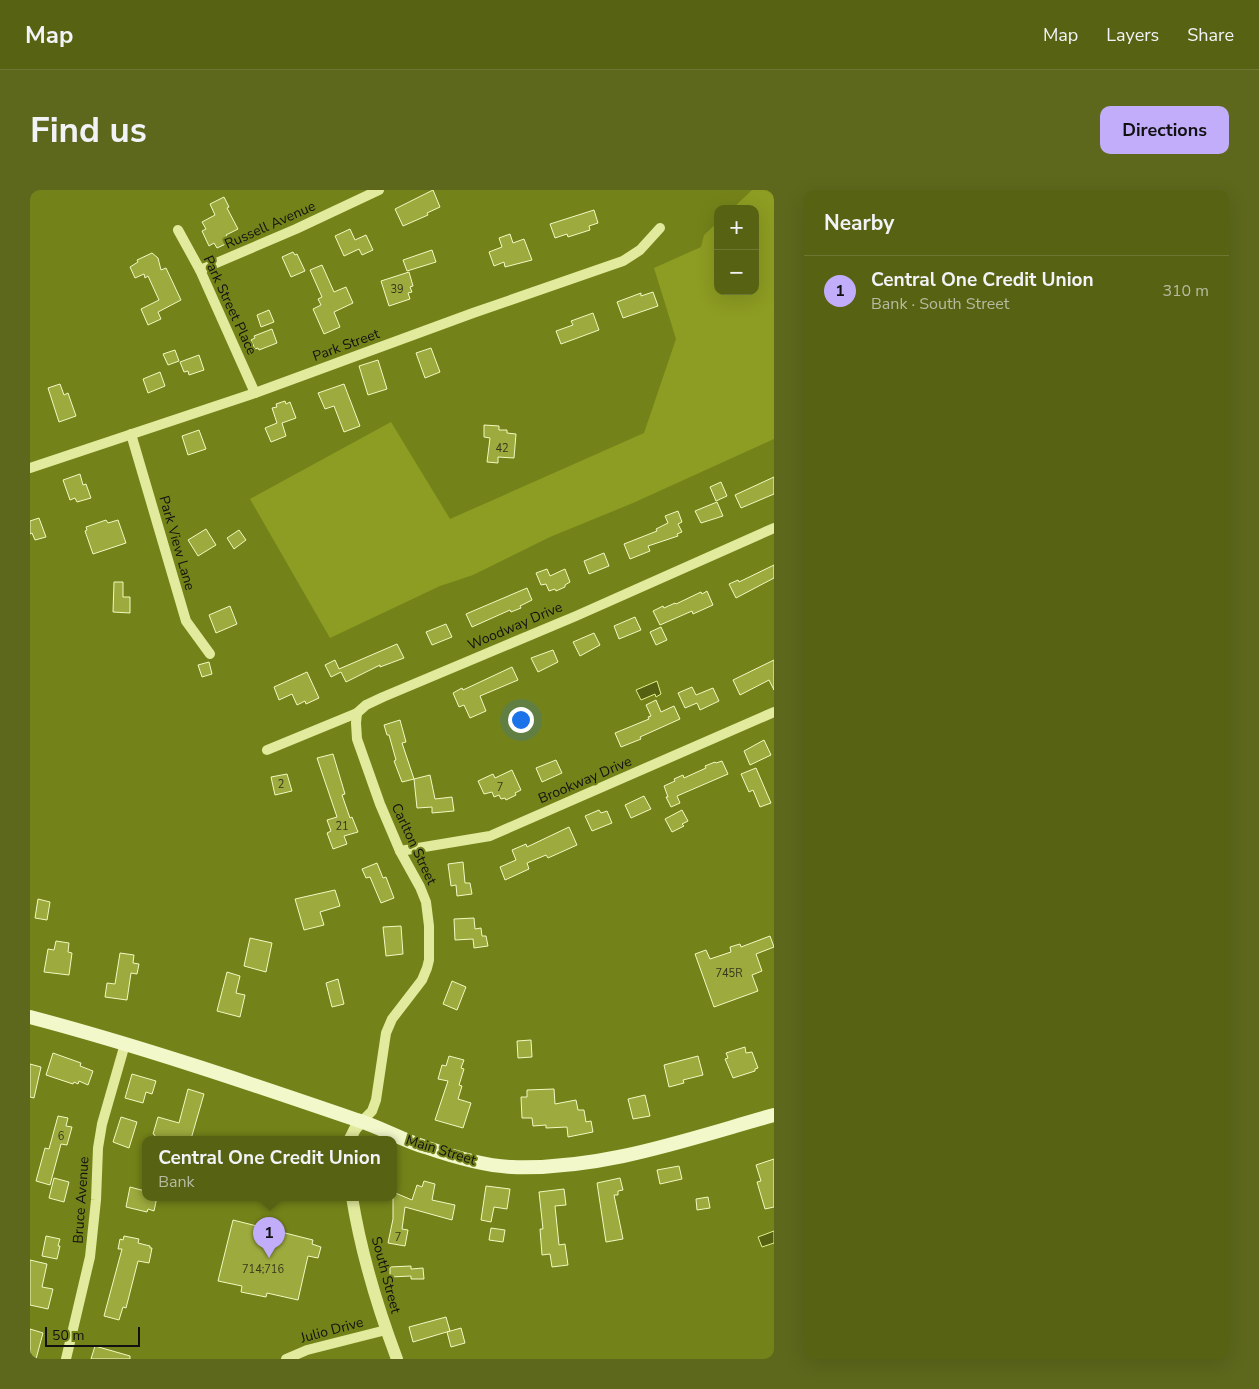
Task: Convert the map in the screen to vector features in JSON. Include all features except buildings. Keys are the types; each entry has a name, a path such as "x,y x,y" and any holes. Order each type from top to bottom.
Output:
{"main road":[{"name":"Main Street","path":"30,1017 125,1044 362,1122 397,1136"},
{"name":"Main Street","path":"397,1136 424,1147 487,1164 510,1167 556,1167 619,1158 774,1115"}],"street":[{"name":"Russell Avenue","path":"200,270 296,229 379,190"},
{"name":"Park Street","path":"30,468 255,393 473,312 626,260 640,250 660,228"},
{"name":"Park Street Place","path":"178,230 200,270 255,393"},
{"name":"Park View Lane","path":"131,434 186,621 210,654"},
{"name":"Woodway Drive","path":"267,750 357,713 366,705 383,697 576,616 774,528"},
{"name":"Brookway Drive","path":"400,851 490,836 774,712"},
{"name":"Carlton Street","path":"357,713 357,739 380,804 400,851 420,886 426,902 429,926 429,960 427,968 422,980 392,1019 386,1033 376,1100 372,1111 362,1122"},
{"name":"Bruce Avenue","path":"66,1359 90,1257 96,1200 98,1148 102,1124 125,1044"},
{"path":"352,1136 362,1122"},
{"name":"South Street","path":"353,1201 368,1272 397,1359"},
{"name":"Julio Drive","path":"286,1359 307,1350 386,1330"}],"shaded area":[{"path":"752,190 774,190 774,439 633,503 550,537 473,575 440,586 330,638 250,499 391,422 450,519 644,433 676,339 654,268 701,247 704,235 714,226 714,295 759,295 759,205 736,205"},
{"path":"657,681 661,694 656,697 655,694 641,700 636,690"},
{"path":"774,1231 774,1243 762,1247 758,1237"}],"place":[{"name":"Central One Credit Union","path":"269,1258"}]}
